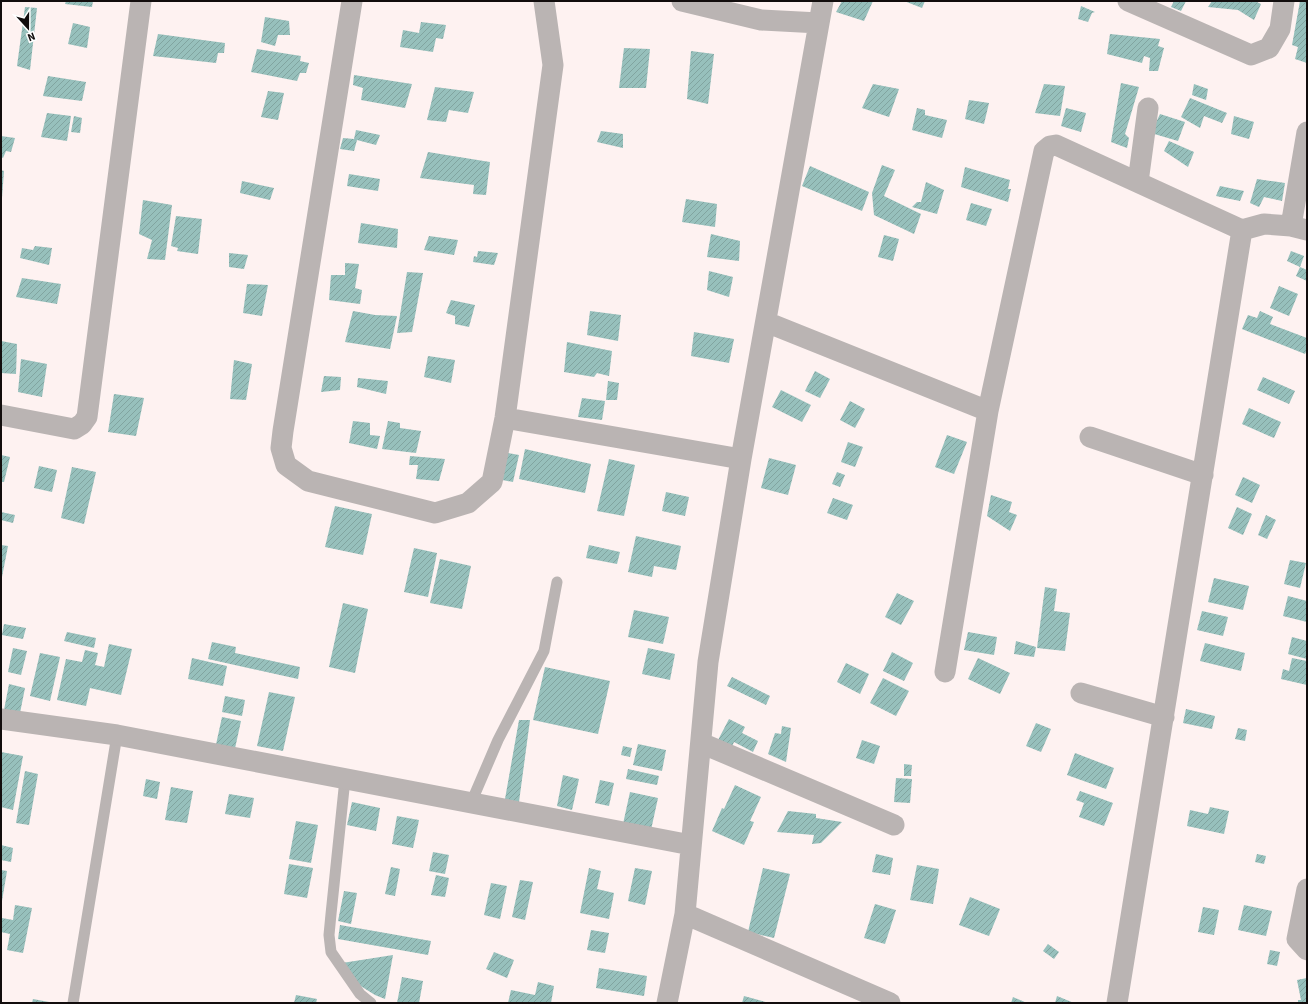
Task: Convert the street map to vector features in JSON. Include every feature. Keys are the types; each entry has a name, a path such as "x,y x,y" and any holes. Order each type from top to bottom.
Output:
{"street":[{"path":"1,415 74,429 82,424 86,417 141,1"},
{"path":"352,1 281,448 286,464 308,481 435,513 468,503 492,482 506,418 553,65 544,1"},
{"path":"682,1 761,20 819,23"},
{"path":"668,1003 685,914 708,662 741,459 823,1"},
{"path":"1128,1 1252,55 1269,48 1280,29 1284,1"},
{"path":"1138,182 1148,108"},
{"path":"945,672 988,411 1044,150 1050,146 1056,145 1242,230 1264,224 1299,228 1307,132"},
{"path":"1117,1003 1242,230"},
{"path":"766,322 988,411"},
{"path":"506,418 741,459"},
{"path":"1090,437 1203,475"},
{"path":"1081,693 1164,717"},
{"path":"1,719 117,736 691,845"},
{"path":"701,743 894,825"},
{"path":"1307,889 1297,939 1307,950"},
{"path":"685,914 890,1003"}],"lane":[{"path":"471,803 498,740 544,651 557,582"},
{"path":"73,1003 117,736"},
{"path":"345,779 329,935 331,952 360,994 371,1003"}],"building":[{"path":"66,1 93,1 92,7 65,4"},
{"path":"842,1 873,1 864,21 836,12"},
{"path":"904,1 925,1 922,8"},
{"path":"1174,1 1186,1 1181,11 1171,7"},
{"path":"1212,1 1255,1 1261,4 1254,20 1238,10 1208,7"},
{"path":"1300,1 1307,1 1307,63 1295,59 1298,47 1292,45"},
{"path":"1081,6 1095,12 1092,13 1088,22 1078,19"},
{"path":"25,7 37,8 30,70 17,66"},
{"path":"265,17 289,21 290,35 278,35 275,46 261,42"},
{"path":"421,22 446,25 443,39 436,38 433,52 400,47 403,30 419,33"},
{"path":"73,23 90,27 87,48 68,44"},
{"path":"158,34 225,43 224,53 218,53 216,63 153,56"},
{"path":"1110,34 1160,39 1158,46 1164,48 1158,71 1149,71 1150,58 1144,56 1142,63 1107,54"},
{"path":"624,48 650,49 646,88 619,88"},
{"path":"257,49 301,56 300,61 309,63 306,73 300,73 297,81 251,72"},
{"path":"691,51 714,54 708,104 687,99"},
{"path":"354,75 412,84 405,108 361,100 363,88 353,85"},
{"path":"48,76 86,82 82,101 43,96"},
{"path":"1121,83 1139,87 1125,134 1129,138 1127,148 1111,142"},
{"path":"873,84 899,89 889,117 862,108"},
{"path":"1044,84 1065,86 1060,116 1035,113"},
{"path":"1194,84 1208,89 1206,100 1192,95"},
{"path":"435,87 474,92 468,113 449,110 446,122 427,120"},
{"path":"268,91 284,93 278,120 261,117"},
{"path":"1190,98 1227,113 1222,123 1204,116 1200,128 1181,117"},
{"path":"969,100 989,103 984,124 965,119"},
{"path":"917,108 925,110 925,115 947,120 942,138 912,130"},
{"path":"1066,108 1086,113 1081,132 1061,126"},
{"path":"47,113 71,116 67,141 41,137"},
{"path":"1160,114 1185,122 1178,141 1151,133"},
{"path":"74,116 82,118 80,133 71,132"},
{"path":"1234,116 1254,122 1249,139 1231,134"},
{"path":"356,130 380,135 376,145 357,140 354,151 340,149 343,138 354,139"},
{"path":"601,131 623,134 623,148 597,142"},
{"path":"1,136 15,138 11,152 6,151 3,158 1,157"},
{"path":"1169,141 1194,152 1188,167 1164,151"},
{"path":"428,152 490,162 486,195 473,194 474,185 420,178"},
{"path":"882,165 895,170 884,196 921,214 914,234 874,215 872,193"},
{"path":"810,166 869,192 862,211 802,186"},
{"path":"965,167 1010,180 1008,189 1011,189 1008,202 961,187"},
{"path":"1,170 4,171 2,198 1,198"},
{"path":"349,174 380,179 378,191 347,186"},
{"path":"1257,179 1285,183 1282,201 1264,197 1259,207 1250,203"},
{"path":"242,181 274,188 270,200 240,193"},
{"path":"926,182 944,190 937,214 912,207 917,202 921,202"},
{"path":"1220,186 1244,191 1240,201 1216,196"},
{"path":"686,199 717,204 715,227 682,222"},
{"path":"143,200 172,205 165,260 147,259 152,240 139,234"},
{"path":"971,203 992,209 986,226 966,220"},
{"path":"176,216 202,219 198,254 177,251 178,248 171,246"},
{"path":"361,223 398,229 397,248 358,243"},
{"path":"711,234 740,241 739,261 707,257"},
{"path":"884,235 899,239 893,261 878,257"},
{"path":"429,236 458,240 454,255 424,250"},
{"path":"35,246 52,248 49,265 20,258 22,248 33,250"},
{"path":"478,251 498,253 494,265 473,262 474,256 477,257"},
{"path":"1291,251 1304,256 1300,267 1287,261"},
{"path":"229,253 248,255 244,269 229,267"},
{"path":"345,263 359,264 355,288 362,290 360,304 329,300 331,275 345,275"},
{"path":"1300,267 1307,270 1307,281 1296,276"},
{"path":"709,271 733,277 729,297 707,290"},
{"path":"407,272 423,273 412,332 397,333"},
{"path":"22,278 61,284 57,304 16,297"},
{"path":"247,284 268,285 262,316 243,313"},
{"path":"1279,286 1298,294 1289,316 1270,308"},
{"path":"451,300 475,305 469,327 455,324 455,316 446,313"},
{"path":"353,311 375,315 397,316 390,349 345,342"},
{"path":"590,311 621,315 618,341 587,335"},
{"path":"1260,311 1273,317 1270,324 1307,338 1307,350 1305,354 1242,329 1248,315 1257,318"},
{"path":"694,332 734,339 729,363 691,356"},
{"path":"1,341 17,344 16,374 1,373"},
{"path":"567,342 612,351 609,376 597,373 594,377 564,372"},
{"path":"428,356 455,360 451,383 424,377"},
{"path":"21,359 47,364 42,397 18,392"},
{"path":"234,360 252,364 246,400 230,399"},
{"path":"815,371 830,379 820,398 805,391"},
{"path":"324,376 341,377 340,390 321,392"},
{"path":"1263,377 1295,391 1289,404 1257,390"},
{"path":"358,378 388,381 386,394 357,387"},
{"path":"608,381 619,383 617,400 606,400"},
{"path":"781,390 811,405 802,422 772,407"},
{"path":"114,394 144,398 136,436 108,432"},
{"path":"582,398 605,401 602,420 578,417"},
{"path":"850,401 865,409 855,428 840,420"},
{"path":"1249,408 1281,422 1274,438 1242,424"},
{"path":"353,421 370,423 370,435 380,436 377,449 349,443"},
{"path":"388,421 400,423 400,428 421,431 416,453 382,449"},
{"path":"947,435 967,442 954,474 935,467"},
{"path":"848,442 863,447 855,467 841,462"},
{"path":"525,449 591,464 585,493 519,479"},
{"path":"503,452 519,455 513,482 497,479"},
{"path":"1,455 10,457 4,482 1,482"},
{"path":"410,456 445,459 439,481 416,479 418,465 409,465"},
{"path":"769,458 796,465 788,495 761,488"},
{"path":"609,459 635,465 624,516 597,511"},
{"path":"39,466 57,470 52,492 34,488"},
{"path":"72,467 96,472 84,524 61,518"},
{"path":"837,472 845,475 840,487 832,484"},
{"path":"1243,477 1260,485 1252,503 1235,495"},
{"path":"666,492 689,497 685,516 662,511"},
{"path":"991,495 1012,502 1009,512 1017,515 1010,531 987,516"},
{"path":"833,498 853,505 847,520 827,513"},
{"path":"335,506 372,514 363,555 325,547"},
{"path":"1237,507 1252,514 1243,535 1228,528"},
{"path":"1,512 15,515 13,523 1,520"},
{"path":"1266,515 1276,520 1267,539 1258,535"},
{"path":"636,536 681,546 676,570 654,566 652,577 628,572"},
{"path":"1,545 8,546 2,577 1,577"},
{"path":"589,545 620,552 617,564 586,558"},
{"path":"414,548 437,553 428,597 404,592"},
{"path":"440,559 471,566 462,609 430,603"},
{"path":"1290,560 1306,563 1300,588 1284,584"},
{"path":"1214,578 1249,586 1243,610 1208,602"},
{"path":"1045,587 1057,589 1054,611 1070,613 1065,651 1037,648"},
{"path":"897,593 914,601 901,625 885,617"},
{"path":"1288,596 1307,601 1307,622 1283,616"},
{"path":"343,603 368,609 355,673 329,667"},
{"path":"634,610 669,617 663,644 628,637"},
{"path":"1202,611 1228,617 1223,636 1197,630"},
{"path":"4,624 26,628 23,639 2,635"},
{"path":"67,632 96,638 94,648 64,641"},
{"path":"968,632 997,637 994,655 964,650"},
{"path":"1292,637 1307,641 1307,659 1288,654"},
{"path":"1016,641 1036,647 1034,657 1014,654"},
{"path":"212,642 236,647 235,653 300,667 298,679 208,659"},
{"path":"1205,643 1245,653 1241,671 1200,661"},
{"path":"109,644 132,649 121,695 90,688 86,706 57,700 66,659 82,662 85,650 98,653 95,665 104,667"},
{"path":"13,648 27,651 21,675 8,672"},
{"path":"648,648 675,654 670,680 642,674"},
{"path":"892,652 913,663 904,681 883,671"},
{"path":"40,653 60,657 50,701 30,696"},
{"path":"192,658 227,666 223,686 188,679"},
{"path":"978,658 1010,673 1000,694 968,679"},
{"path":"1292,658 1307,661 1307,685 1281,679 1283,669 1289,671"},
{"path":"846,663 869,674 860,694 837,682"},
{"path":"545,667 610,681 598,734 533,720"},
{"path":"732,677 770,696 766,705 727,686"},
{"path":"883,678 909,691 896,716 870,703"},
{"path":"9,684 25,688 20,713 4,710"},
{"path":"269,692 295,697 283,751 257,746"},
{"path":"225,696 245,700 242,716 222,712"},
{"path":"1186,709 1215,716 1212,729 1183,723"},
{"path":"222,717 241,721 234,753 215,749"},
{"path":"729,719 745,727 742,733 758,741 753,752 734,742 731,749 717,742"},
{"path":"519,720 530,720 519,802 505,799"},
{"path":"1036,723 1051,729 1041,752 1026,746"},
{"path":"782,726 791,728 786,762 768,754 775,733 781,734"},
{"path":"1238,728 1247,730 1245,741 1235,739"},
{"path":"862,740 880,746 874,764 856,758"},
{"path":"638,744 666,750 662,771 633,765"},
{"path":"623,746 632,748 630,757 621,755"},
{"path":"1,752 23,756 13,810 1,807"},
{"path":"1075,753 1114,768 1106,789 1067,775"},
{"path":"904,764 912,765 911,776 904,776"},
{"path":"628,769 659,776 657,785 626,779"},
{"path":"25,771 38,774 29,825 16,823"},
{"path":"563,775 579,779 572,810 557,806"},
{"path":"896,778 912,779 910,803 894,802"},
{"path":"146,779 160,782 157,799 143,796"},
{"path":"600,780 614,783 609,806 595,803"},
{"path":"735,785 761,797 750,821 754,822 744,845 712,831 722,808 724,809"},
{"path":"171,787 193,791 187,823 165,820"},
{"path":"1080,791 1113,803 1104,826 1079,817 1084,803 1076,800"},
{"path":"630,792 658,798 651,830 623,824"},
{"path":"229,794 254,798 250,818 225,814"},
{"path":"352,802 380,808 376,831 347,825"},
{"path":"1210,807 1229,811 1224,834 1187,826 1190,810 1208,814"},
{"path":"788,811 816,814 816,818 842,822 821,843 812,844 814,835 777,832"},
{"path":"397,816 419,820 413,848 392,844"},
{"path":"296,821 318,825 311,863 289,859"},
{"path":"1,845 13,848 11,862 1,860"},
{"path":"433,852 449,855 445,874 429,871"},
{"path":"876,854 893,858 890,875 872,872"},
{"path":"1257,854 1266,856 1264,864 1255,862"},
{"path":"289,864 313,868 307,898 284,894"},
{"path":"917,865 939,869 933,904 910,900"},
{"path":"391,867 400,869 395,896 385,894"},
{"path":"589,868 601,871 597,889 614,893 609,919 580,913"},
{"path":"635,868 652,871 645,905 628,901"},
{"path":"763,868 790,874 774,938 748,932"},
{"path":"1,870 7,871 2,901 1,901"},
{"path":"436,875 449,878 445,897 431,895"},
{"path":"520,880 533,882 525,920 512,917"},
{"path":"491,883 507,886 500,919 484,915"},
{"path":"344,891 357,893 351,924 338,921"},
{"path":"970,897 1000,909 989,936 959,925"},
{"path":"875,904 896,910 885,944 864,938"},
{"path":"15,905 32,908 23,953 7,950 10,934 1,932 2,918 13,920"},
{"path":"1244,905 1272,911 1266,936 1238,930"},
{"path":"1203,907 1219,910 1214,935 1198,932"},
{"path":"340,925 431,941 428,955 338,939"},
{"path":"591,930 609,933 605,953 587,950"},
{"path":"1048,944 1059,952 1054,959 1043,951"},
{"path":"1270,950 1280,952 1277,966 1267,964"},
{"path":"494,952 514,960 507,978 486,969"},
{"path":"393,955 385,999 375,995 359,985 342,963"},
{"path":"599,968 647,976 644,996 596,988"},
{"path":"402,977 423,981 419,1003 397,1003"},
{"path":"1307,978 1307,1003 1298,1003 1298,1000 1301,1000 1297,980"},
{"path":"538,982 554,986 551,1003 508,1003 511,990 535,995"},
{"path":"296,995 317,999 316,1003 294,1003"},
{"path":"744,996 769,1003 742,1003"},
{"path":"1057,996 1074,1003 1055,1003"},
{"path":"1013,997 1027,1003 1011,1003"},
{"path":"33,999 49,1002 49,1003 32,1003"}]}
